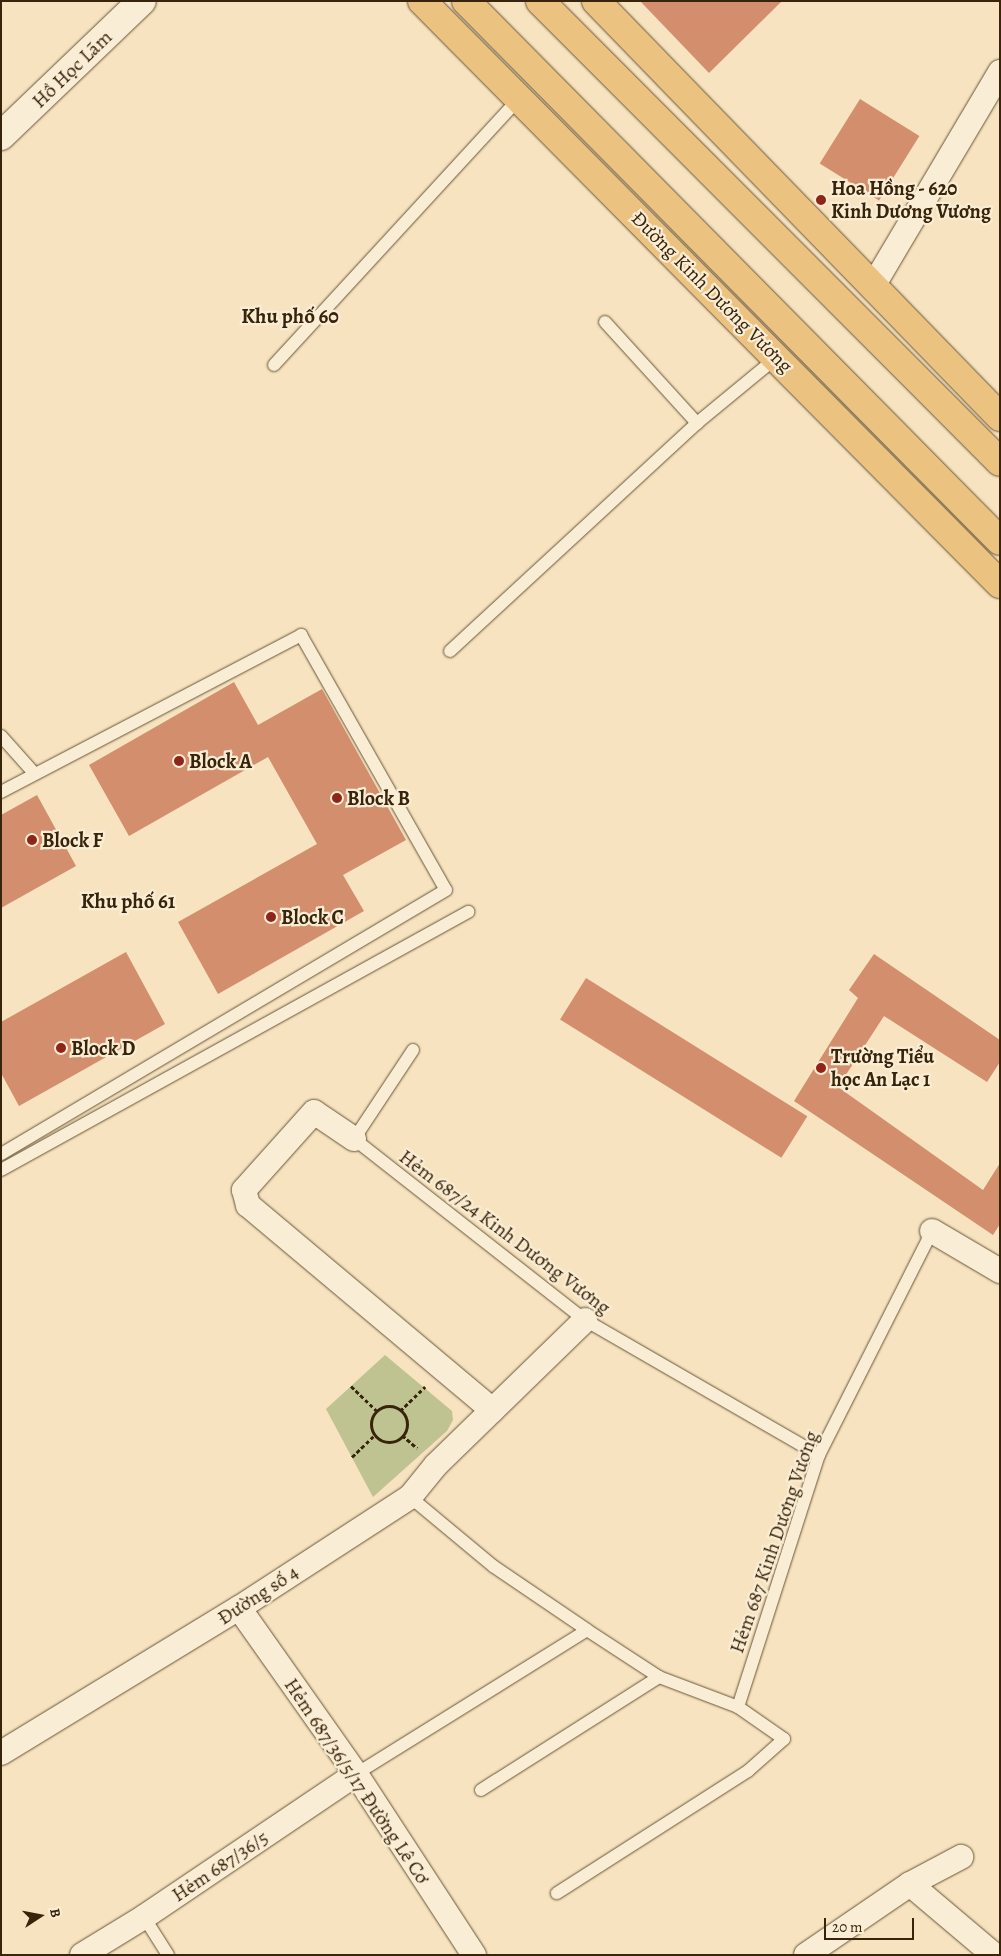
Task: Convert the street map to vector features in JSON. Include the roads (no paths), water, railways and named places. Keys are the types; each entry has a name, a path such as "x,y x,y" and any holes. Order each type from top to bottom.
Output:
{"main road":[{"name":"Hồ Học Lãm","path":"1,136 142,1"},
{"name":"Đường Kinh Dương Vương","path":"422,1 1000,584"},
{"name":"Đường Kinh Dương Vương","path":"466,1 1000,541"},
{"path":"540,1 737,196 854,318 1000,462"},
{"path":"596,1 1000,417"},
{"path":"737,196 761,171"},
{"path":"854,318 873,286"}],"street":[{"path":"873,286 1000,72"},
{"path":"354,1139 314,1112 244,1190 248,1205 442,1371 492,1410"},
{"path":"932,1231 1000,1271"},
{"name":"Đường số 4","path":"1,1753 239,1608 410,1497 492,1410 585,1320"},
{"name":"Hẻm 687/36/5/17 Đường Lê Cơ","path":"239,1608 356,1774 474,1955"},
{"name":"Hẻm 687/36/5","path":"82,1955 144,1917 356,1774"},
{"path":"806,1955 910,1884 961,1857"},
{"path":"910,1884 994,1955"}],"lane":[{"path":"274,365 519,99"},
{"path":"605,322 697,423"},
{"path":"450,651 697,423 777,357"},
{"path":"1,792 34,773 301,635 446,890 1,1154"},
{"path":"1,736 34,773"},
{"path":"1,1170 468,912"},
{"path":"354,1139 413,1050"},
{"name":"Hẻm 687/24 Kinh Dương Vương","path":"354,1139 585,1320 820,1455"},
{"name":"Hẻm 687 Kinh Dương Vương","path":"738,1707 820,1455 932,1231"},
{"path":"410,1497 493,1566 587,1630 660,1677 738,1707 784,1739 748,1771 557,1893"},
{"path":"356,1774 587,1630"},
{"path":"481,1790 660,1677"},
{"path":"144,1917 168,1955"}],"place":[{"name":"Hoa Hồng - 620 Kinh Dương Vương","path":"821,200"},
{"name":"Block A","path":"179,761"},
{"name":"Block B","path":"337,798"},
{"name":"Block F","path":"32,840"},
{"name":"Block C","path":"271,917"},
{"name":"Block D","path":"61,1048"},
{"name":"Trường Tiểu học An Lạc 1","path":"821,1068"}],"district":[{"name":"Khu phố 60","path":"290,316"},
{"name":"Khu phố 61","path":"128,901"}]}
